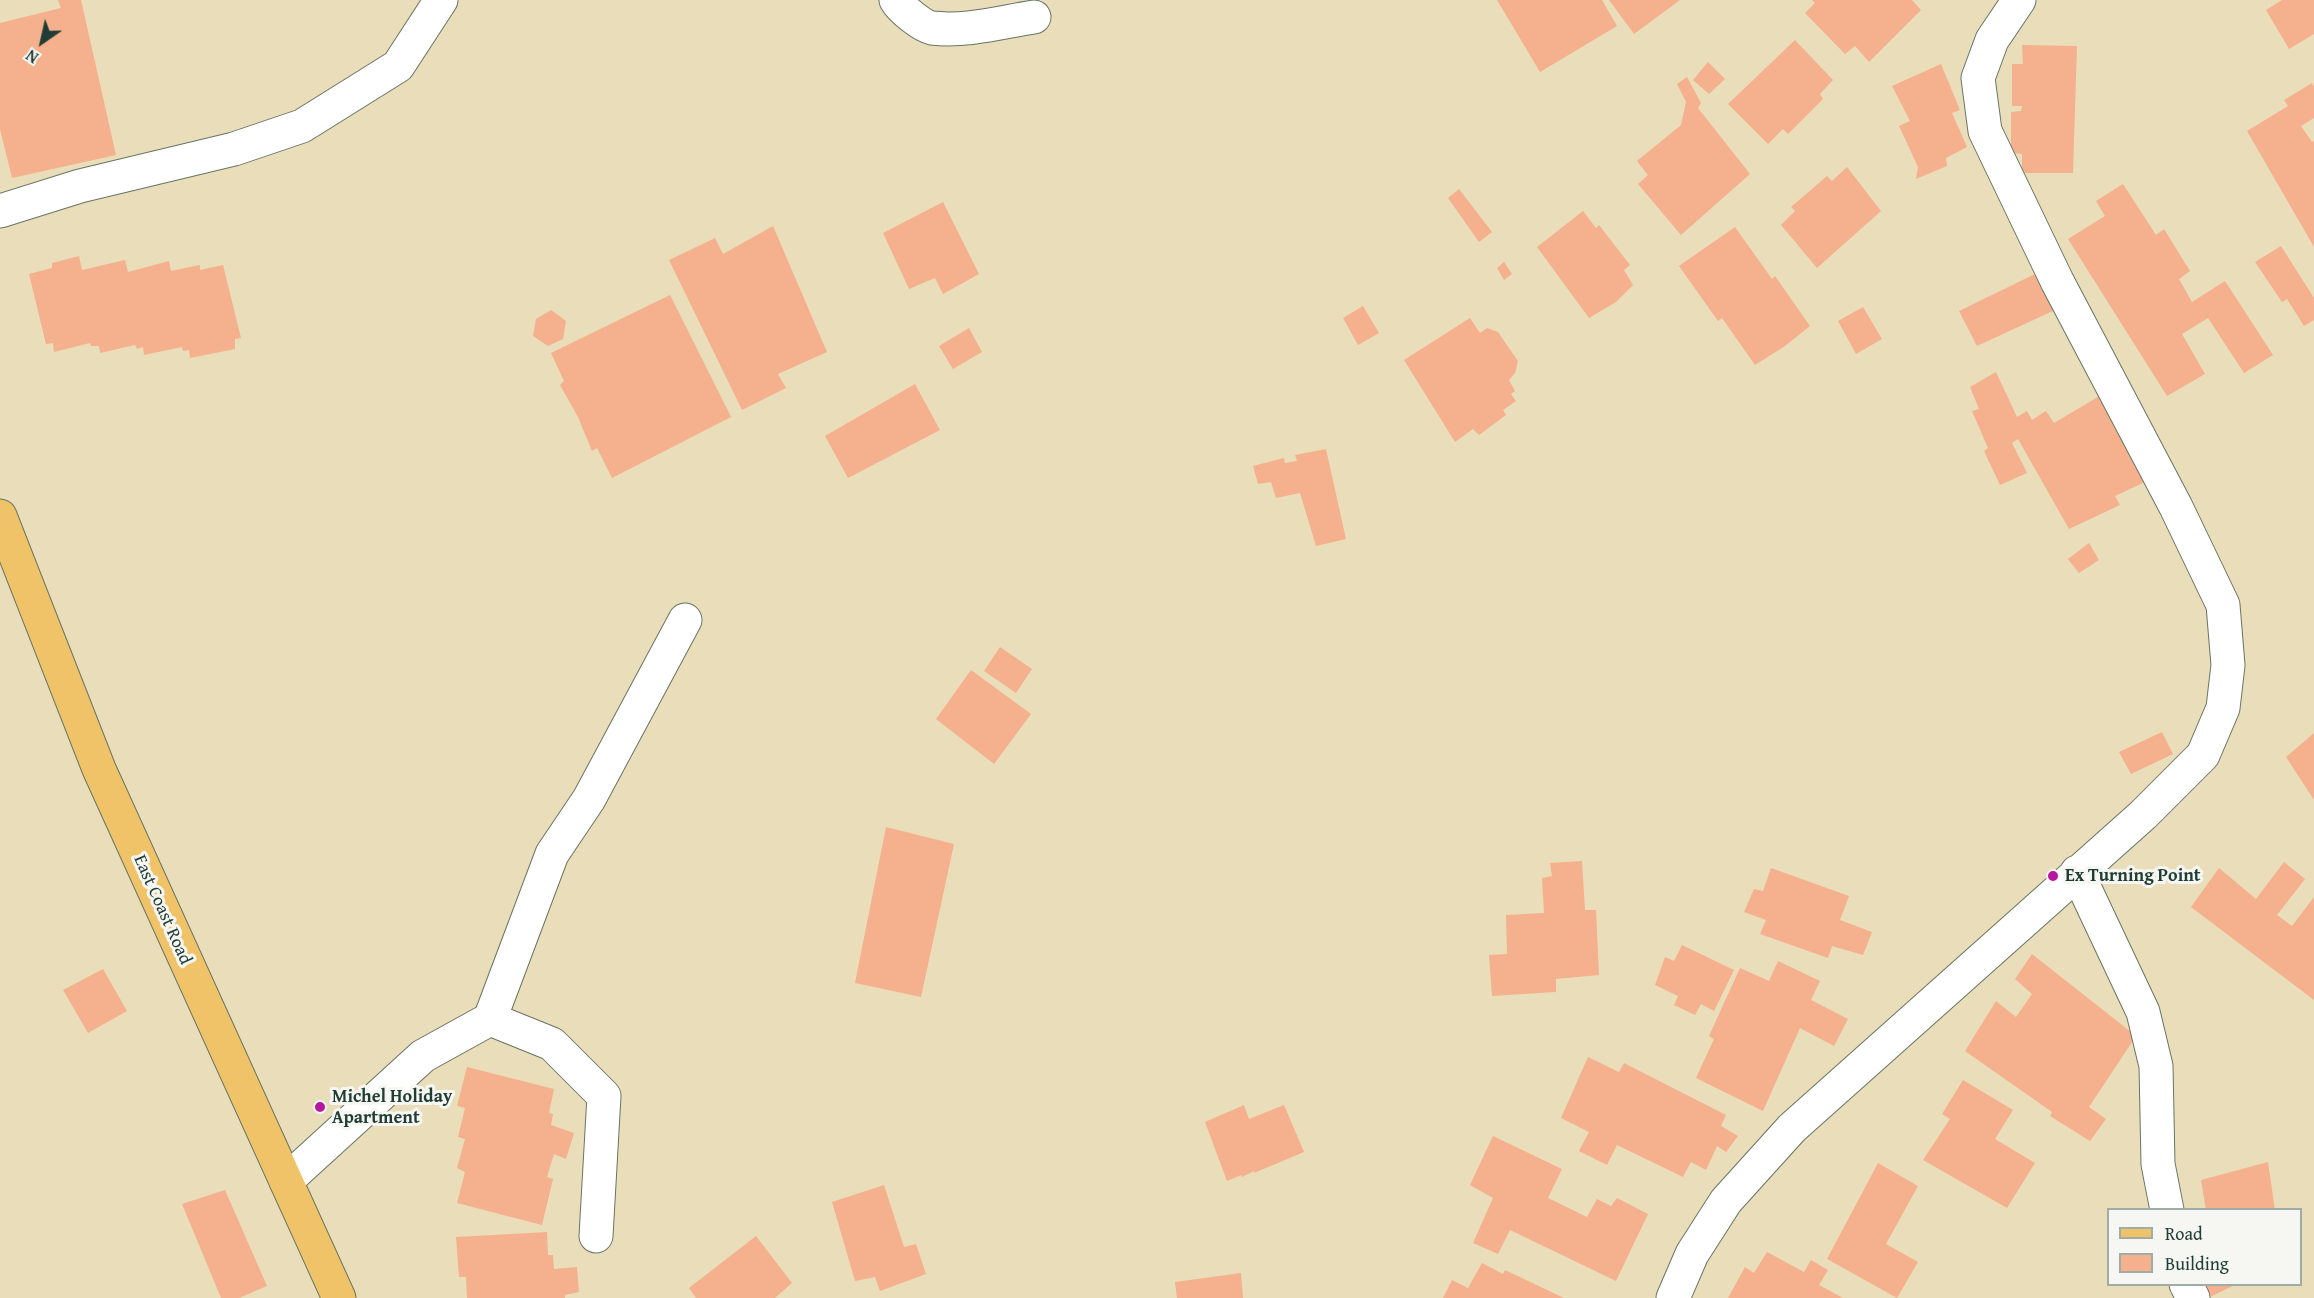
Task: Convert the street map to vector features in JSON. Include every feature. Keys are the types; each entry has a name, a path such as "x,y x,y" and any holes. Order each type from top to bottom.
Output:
{"main road":[{"name":"East Coast Road","path":"0,516 99,769 339,1298"}],"street":[{"path":"0,211 80,186 234,149 302,126 398,66 441,0"},
{"path":"896,0 900,8 929,28 961,28 1035,17"},
{"path":"1673,1298 1692,1254 1726,1201 1792,1128 2142,815 2202,755 2223,708 2228,664 2223,605 2176,507 2057,281 1986,131 1978,78 1992,40 2019,0"},
{"path":"286,1181 423,1056 490,1019 552,854 589,799 685,620"},
{"path":"2077,872 2142,1012 2156,1066 2158,1164 2167,1208"},
{"path":"490,1019 552,1044 604,1096 596,1236"}],"building":[{"path":"58,0 81,0 116,155 12,178 0,129 0,23 61,8"},
{"path":"1497,0 1602,0 1617,26 1540,72"},
{"path":"1609,0 1680,0 1634,34"},
{"path":"1812,0 1912,0 1921,10 1869,62 1855,46 1845,54 1805,13 1815,3"},
{"path":"2282,0 2314,0 2314,34 2289,49 2266,10"},
{"path":"1795,40 1833,80 1820,94 1823,99 1788,134 1783,129 1768,144 1728,104"},
{"path":"2022,45 2077,46 2073,173 2022,173 2022,154 2011,153 2011,112 2021,111 2022,106 2012,106 2012,64 2023,64"},
{"path":"1708,62 1725,79 1709,94 1693,80"},
{"path":"1941,64 1960,110 1952,113 1967,147 1946,158 1947,166 1916,179 1918,167 1899,126 1910,121 1892,86"},
{"path":"1687,77 1701,103 1698,108 1750,174 1681,235 1638,184 1648,175 1637,161 1681,125 1686,102 1677,84"},
{"path":"2312,83 2314,118 2301,126 2312,142 2314,141 2314,247 2247,131 2288,106 2284,100"},
{"path":"1847,167 1881,211 1817,268 1781,225 1795,211 1791,207 1827,176 1832,181"},
{"path":"2123,184 2156,235 2164,229 2190,271 2179,279 2192,302 2225,281 2273,355 2244,373 2208,318 2182,334 2205,374 2167,396 2068,239 2105,216 2096,201"},
{"path":"1459,189 1492,232 1479,242 1448,198"},
{"path":"943,202 979,274 943,294 935,278 909,289 883,233"},
{"path":"1583,211 1596,228 1599,225 1630,265 1624,270 1633,285 1616,302 1589,318 1537,247"},
{"path":"773,226 827,352 778,374 786,388 742,410 669,260 715,238 723,254"},
{"path":"1735,227 1772,279 1775,276 1810,326 1785,346 1755,365 1722,318 1718,321 1679,266"},
{"path":"2281,246 2314,298 2314,320 2304,326 2287,299 2282,302 2255,262"},
{"path":"79,256 82,270 125,260 128,272 169,261 171,271 200,265 200,270 223,265 241,338 235,339 235,349 190,358 189,350 183,351 182,347 144,355 143,347 137,349 135,345 100,353 99,346 91,346 90,343 54,352 53,343 46,344 29,274 52,268 52,263"},
{"path":"1504,262 1512,274 1504,280 1497,268"},
{"path":"2037,273 2055,310 1977,346 1959,311"},
{"path":"670,295 731,417 612,478 597,448 592,451 578,417 560,385 564,381 551,353"},
{"path":"1363,306 1379,333 1358,345 1343,318"},
{"path":"1863,307 1882,339 1856,354 1838,321"},
{"path":"551,310 566,321 563,339 548,346 533,336 536,319"},
{"path":"1470,318 1480,333 1487,328 1498,332 1518,361 1515,373 1509,380 1515,391 1511,394 1516,401 1503,410 1506,415 1479,435 1473,429 1455,442 1404,360"},
{"path":"969,328 982,352 953,369 939,346"},
{"path":"1996,372 2017,417 2027,411 2032,420 2046,411 2054,423 2103,394 2149,480 2115,496 2120,505 2069,529 2018,439 2012,443 2027,473 2000,485 1984,451 1988,448 1972,411 1979,409 1970,387"},
{"path":"915,384 940,430 848,478 825,436"},
{"path":"1326,449 1346,539 1316,546 1300,493 1276,498 1271,482 1258,484 1253,466 1284,458 1285,463 1297,461 1295,455"},
{"path":"2089,543 2099,560 2079,573 2068,559"},
{"path":"1000,647 1032,669 1016,693 984,671"},
{"path":"971,670 1031,714 994,764 936,719"},
{"path":"2162,732 2173,754 2131,774 2119,752"},
{"path":"2314,733 2314,800 2286,757"},
{"path":"886,827 954,844 921,997 855,983"},
{"path":"1582,861 1585,910 1596,910 1599,975 1556,979 1556,992 1492,996 1489,955 1507,954 1506,915 1544,913 1542,878 1552,876 1550,863"},
{"path":"2284,862 2305,879 2277,915 2292,926 2314,897 2314,1000 2191,907 2219,868 2256,899"},
{"path":"1771,868 1849,896 1840,920 1872,932 1863,955 1832,946 1828,958 1760,934 1766,920 1744,912 1754,889 1763,891"},
{"path":"1682,945 1734,970 1714,1011 1701,1004 1695,1015 1674,1005 1678,996 1655,985 1665,957 1674,961"},
{"path":"2032,954 2136,1036 2089,1107 2106,1119 2090,1141 2050,1116 2052,1112 1965,1051 1996,1001 2016,1017 2032,994 2015,979"},
{"path":"1778,961 1820,981 1811,1000 1848,1019 1834,1046 1800,1028 1763,1111 1696,1078 1714,1039 1709,1036 1740,968 1769,981"},
{"path":"103,969 127,1011 88,1033 63,990"},
{"path":"1588,1057 1619,1072 1624,1063 1726,1115 1721,1126 1738,1136 1726,1152 1717,1146 1706,1170 1691,1162 1683,1177 1617,1145 1607,1165 1579,1151 1589,1132 1561,1118"},
{"path":"467,1067 554,1089 549,1113 553,1114 551,1125 574,1133 566,1159 554,1154 547,1177 553,1179 542,1225 457,1203 465,1172 457,1168 465,1139 458,1137 465,1108 457,1106"},
{"path":"1963,1080 2013,1110 1995,1139 2035,1163 2007,1208 1923,1160 1950,1119 1942,1114"},
{"path":"1244,1105 1249,1119 1284,1105 1304,1152 1254,1173 1254,1171 1227,1181 1205,1122"},
{"path":"1493,1136 1562,1169 1548,1198 1587,1217 1597,1199 1611,1206 1617,1198 1648,1214 1616,1281 1510,1230 1498,1254 1473,1243 1493,1198 1470,1185"},
{"path":"2268,1162 2275,1208 2206,1208 2201,1180"},
{"path":"1878,1163 1918,1186 1886,1244 1918,1262 1897,1298 1827,1259"},
{"path":"884,1185 904,1247 916,1244 926,1274 880,1291 875,1277 855,1281 832,1202"},
{"path":"225,1190 267,1286 239,1298 221,1298 182,1204"},
{"path":"547,1232 548,1255 553,1255 554,1269 577,1267 579,1292 565,1295 565,1298 467,1298 466,1277 459,1277 456,1237"},
{"path":"756,1236 792,1283 775,1298 696,1298 689,1288"},
{"path":"1767,1252 1804,1272 1811,1260 1828,1270 1819,1285 1843,1298 1728,1298 1745,1267 1754,1273"},
{"path":"1482,1263 1503,1274 1505,1270 1564,1298 1443,1298 1452,1280 1468,1288"},
{"path":"1241,1273 1243,1298 1177,1298 1175,1282"},
{"path":"2206,1286 2233,1286 2210,1297"}],"place":[{"name":"Ex Turning Point","path":"2053,876"},
{"name":"Michel Holiday Apartment","path":"320,1107"}]}
